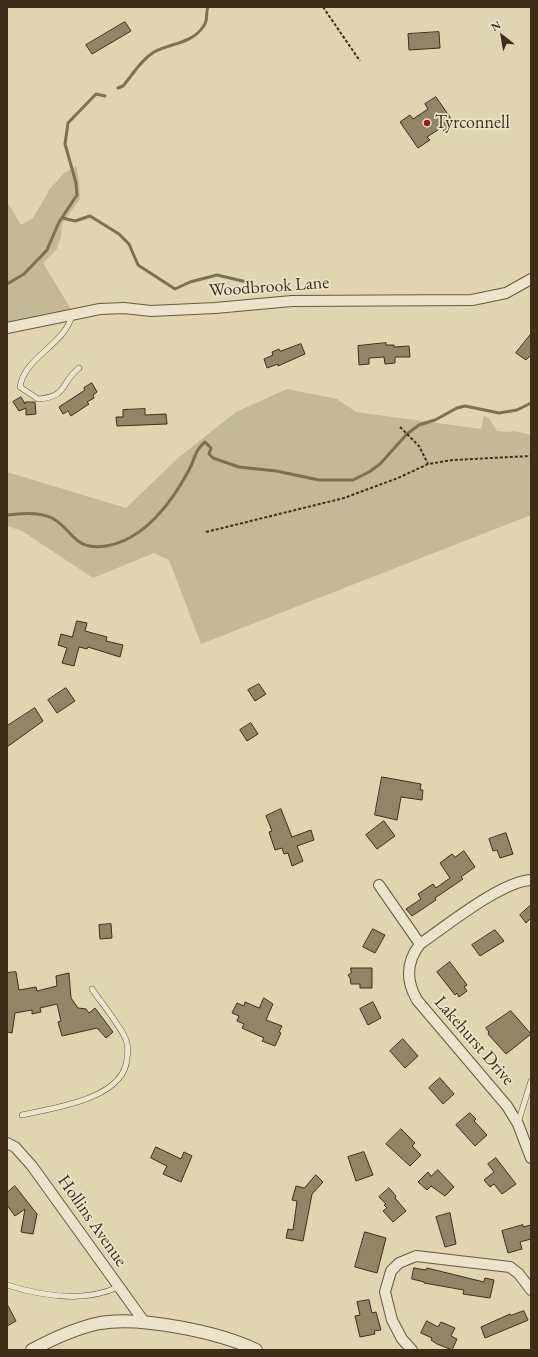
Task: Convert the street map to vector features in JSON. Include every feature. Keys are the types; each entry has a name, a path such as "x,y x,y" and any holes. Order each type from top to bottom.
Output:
{"street":[{"name":"Woodbrook Lane","path":"7,328 100,310 124,308 151,311 215,308 292,301 472,300 506,293 531,279"},
{"path":"379,885 420,944 502,889 518,882 531,880"},
{"name":"Lakehurst Drive","path":"420,944 414,952 408,975 411,991 416,1000 499,1096 518,1124 531,1158"},
{"name":"Hollins Avenue","path":"7,1143 15,1147 32,1166 145,1323"},
{"path":"412,1350 402,1339 392,1320 385,1292 391,1271 399,1263 416,1256 510,1268 519,1274 531,1290"},
{"path":"32,1350 57,1337 101,1323 115,1322 145,1323 209,1333 256,1350"}],"lane":[{"path":"72,315 70,323 64,331 22,376 20,387 38,400 52,398 62,391 70,375 79,368"},
{"path":"22,1115 70,1105 95,1095 111,1086 121,1077 127,1064 126,1039 92,989"},
{"path":"518,1124 531,1081"},
{"path":"7,1284 25,1291 80,1297 98,1295 118,1287"}],"path":[{"path":"323,7 360,61"},
{"path":"400,427 411,436 419,446 428,464"},
{"path":"206,532 344,498 398,478 428,464 453,460 531,456"}],"shaded area":[{"path":"76,166 79,180 80,199 62,224 61,236 57,249 43,263 75,316 7,328 7,202 21,225 33,218 50,189 64,173"},
{"path":"287,389 337,399 356,412 481,429 484,416 489,418 497,431 514,431 531,435 531,515 201,644 169,560 154,553 93,578 22,531 7,526 7,472 126,508 178,458 236,412"}],"building":[{"path":"125,22 131,31 92,54 86,45"},
{"path":"439,32 440,48 409,50 408,34"},
{"name":"Tyrconnell","path":"436,97 454,123 444,131 441,128 427,137 430,140 418,148 400,122 410,115 413,119 428,109 425,104"},
{"path":"531,334 531,355 526,360 516,353"},
{"path":"386,343 386,345 394,345 394,347 409,346 410,357 395,357 395,363 385,364 384,357 369,358 369,364 359,365 358,346"},
{"path":"301,344 305,354 278,366 278,364 267,368 264,359 273,355 272,352"},
{"path":"92,383 97,392 93,395 94,398 87,402 89,404 71,416 68,411 63,414 59,407 85,390 84,388"},
{"path":"21,397 25,404 25,402 35,402 36,414 26,415 26,408 19,411 13,402"},
{"path":"145,409 145,415 166,414 167,424 117,426 116,417 123,417 123,410"},
{"path":"77,621 87,623 85,631 107,637 106,641 123,645 120,657 88,647 87,649 79,647 74,666 62,663 67,648 58,645 61,634 72,637"},
{"path":"259,684 266,694 255,701 248,690"},
{"path":"66,688 75,701 57,713 48,700"},
{"path":"35,708 43,721 7,747 7,726"},
{"path":"251,723 258,734 247,741 240,730"},
{"path":"382,777 421,784 420,790 423,790 422,800 401,797 397,820 375,815"},
{"path":"281,809 292,837 311,830 314,840 297,846 303,861 292,866 288,853 284,854 282,848 275,850 269,832 272,831 266,816"},
{"path":"384,821 395,836 377,849 366,835"},
{"path":"506,833 513,854 500,858 497,850 493,851 489,839"},
{"path":"464,851 475,867 461,877 463,879 435,898 436,900 412,916 406,909 421,899 418,894 433,884 436,888 450,878 440,863 452,854 455,857"},
{"path":"531,905 531,918 526,923 520,915"},
{"path":"111,924 112,938 100,939 99,925"},
{"path":"373,929 385,935 375,953 363,947"},
{"path":"495,930 504,941 480,956 472,945"},
{"path":"450,962 467,985 464,987 467,991 459,997 457,993 455,995 437,972"},
{"path":"351,968 372,968 372,988 360,988 360,984 351,984 348,975 351,973"},
{"path":"16,972 19,990 36,987 37,991 57,986 56,976 69,973 71,998 78,1008 86,1009 89,1013 95,1008 113,1032 106,1038 97,1028 62,1036 58,1022 61,1021 57,1004 40,1008 41,1012 32,1014 32,1010 15,1013 12,1033 7,1032 7,973"},
{"path":"264,998 273,1004 266,1020 282,1026 279,1032 281,1033 275,1046 262,1041 264,1038 242,1028 244,1024 237,1021 239,1016 232,1013 237,1003 244,1006 245,1002 259,1008"},
{"path":"373,1002 381,1018 368,1025 360,1009"},
{"path":"511,1011 531,1034 506,1054 488,1034 489,1032 486,1028"},
{"path":"403,1039 418,1056 405,1068 390,1051"},
{"path":"440,1078 454,1094 443,1104 429,1088"},
{"path":"470,1113 476,1119 474,1121 487,1135 475,1146 456,1125"},
{"path":"401,1129 415,1143 412,1146 421,1155 410,1166 386,1144"},
{"path":"156,1147 181,1159 184,1152 192,1156 181,1182 163,1174 167,1166 151,1158"},
{"path":"364,1152 373,1175 356,1181 348,1157"},
{"path":"496,1158 516,1184 502,1194 494,1184 490,1187 484,1180 494,1172 488,1164"},
{"path":"438,1170 454,1187 445,1196 431,1186 427,1190 418,1182 428,1172 431,1176"},
{"path":"316,1175 323,1182 312,1194 303,1241 286,1238 288,1229 293,1230 297,1201 292,1200 296,1186 304,1188"},
{"path":"15,1186 37,1214 33,1234 21,1232 25,1209 15,1216 7,1205 7,1193"},
{"path":"389,1188 406,1211 393,1222 383,1211 387,1208 384,1205 386,1204 379,1197"},
{"path":"450,1213 456,1244 445,1247 436,1217"},
{"path":"523,1225 523,1227 531,1225 531,1239 520,1242 522,1249 508,1253 502,1231"},
{"path":"365,1232 386,1238 377,1273 355,1267"},
{"path":"414,1268 426,1270 427,1268 484,1282 485,1278 494,1280 490,1298 463,1294 464,1290 424,1283 412,1279"},
{"path":"369,1300 372,1313 376,1312 381,1330 374,1331 375,1334 360,1337 355,1316 360,1315 357,1302"},
{"path":"7,1304 16,1321 7,1326"},
{"path":"524,1311 528,1320 485,1338 481,1327 510,1314"},
{"path":"427,1321 438,1327 441,1322 455,1328 451,1336 457,1339 452,1350 437,1344 431,1340 432,1338 421,1333"}],"waterway":[{"path":"118,88 123,86 149,55 160,49 187,40 198,33 206,22 208,7"},
{"path":"7,284 24,274 47,250 59,222 77,195 76,183 65,144 68,123 96,94 105,96"},
{"path":"62,218 75,221 90,216 119,234 129,244 138,265 175,289 190,282 217,275 251,283"},
{"path":"7,515 30,514 47,516 59,523 80,543 95,547 106,546 133,536 155,518 174,495 189,470 197,451 205,442 211,448 209,454 213,458 239,467 276,471 319,480 353,480 369,472 380,464 407,434 419,425 435,420 457,408 465,406 499,413 517,410 531,403"}],"place":[{"name":"Tyrconnell","path":"427,123"}]}
